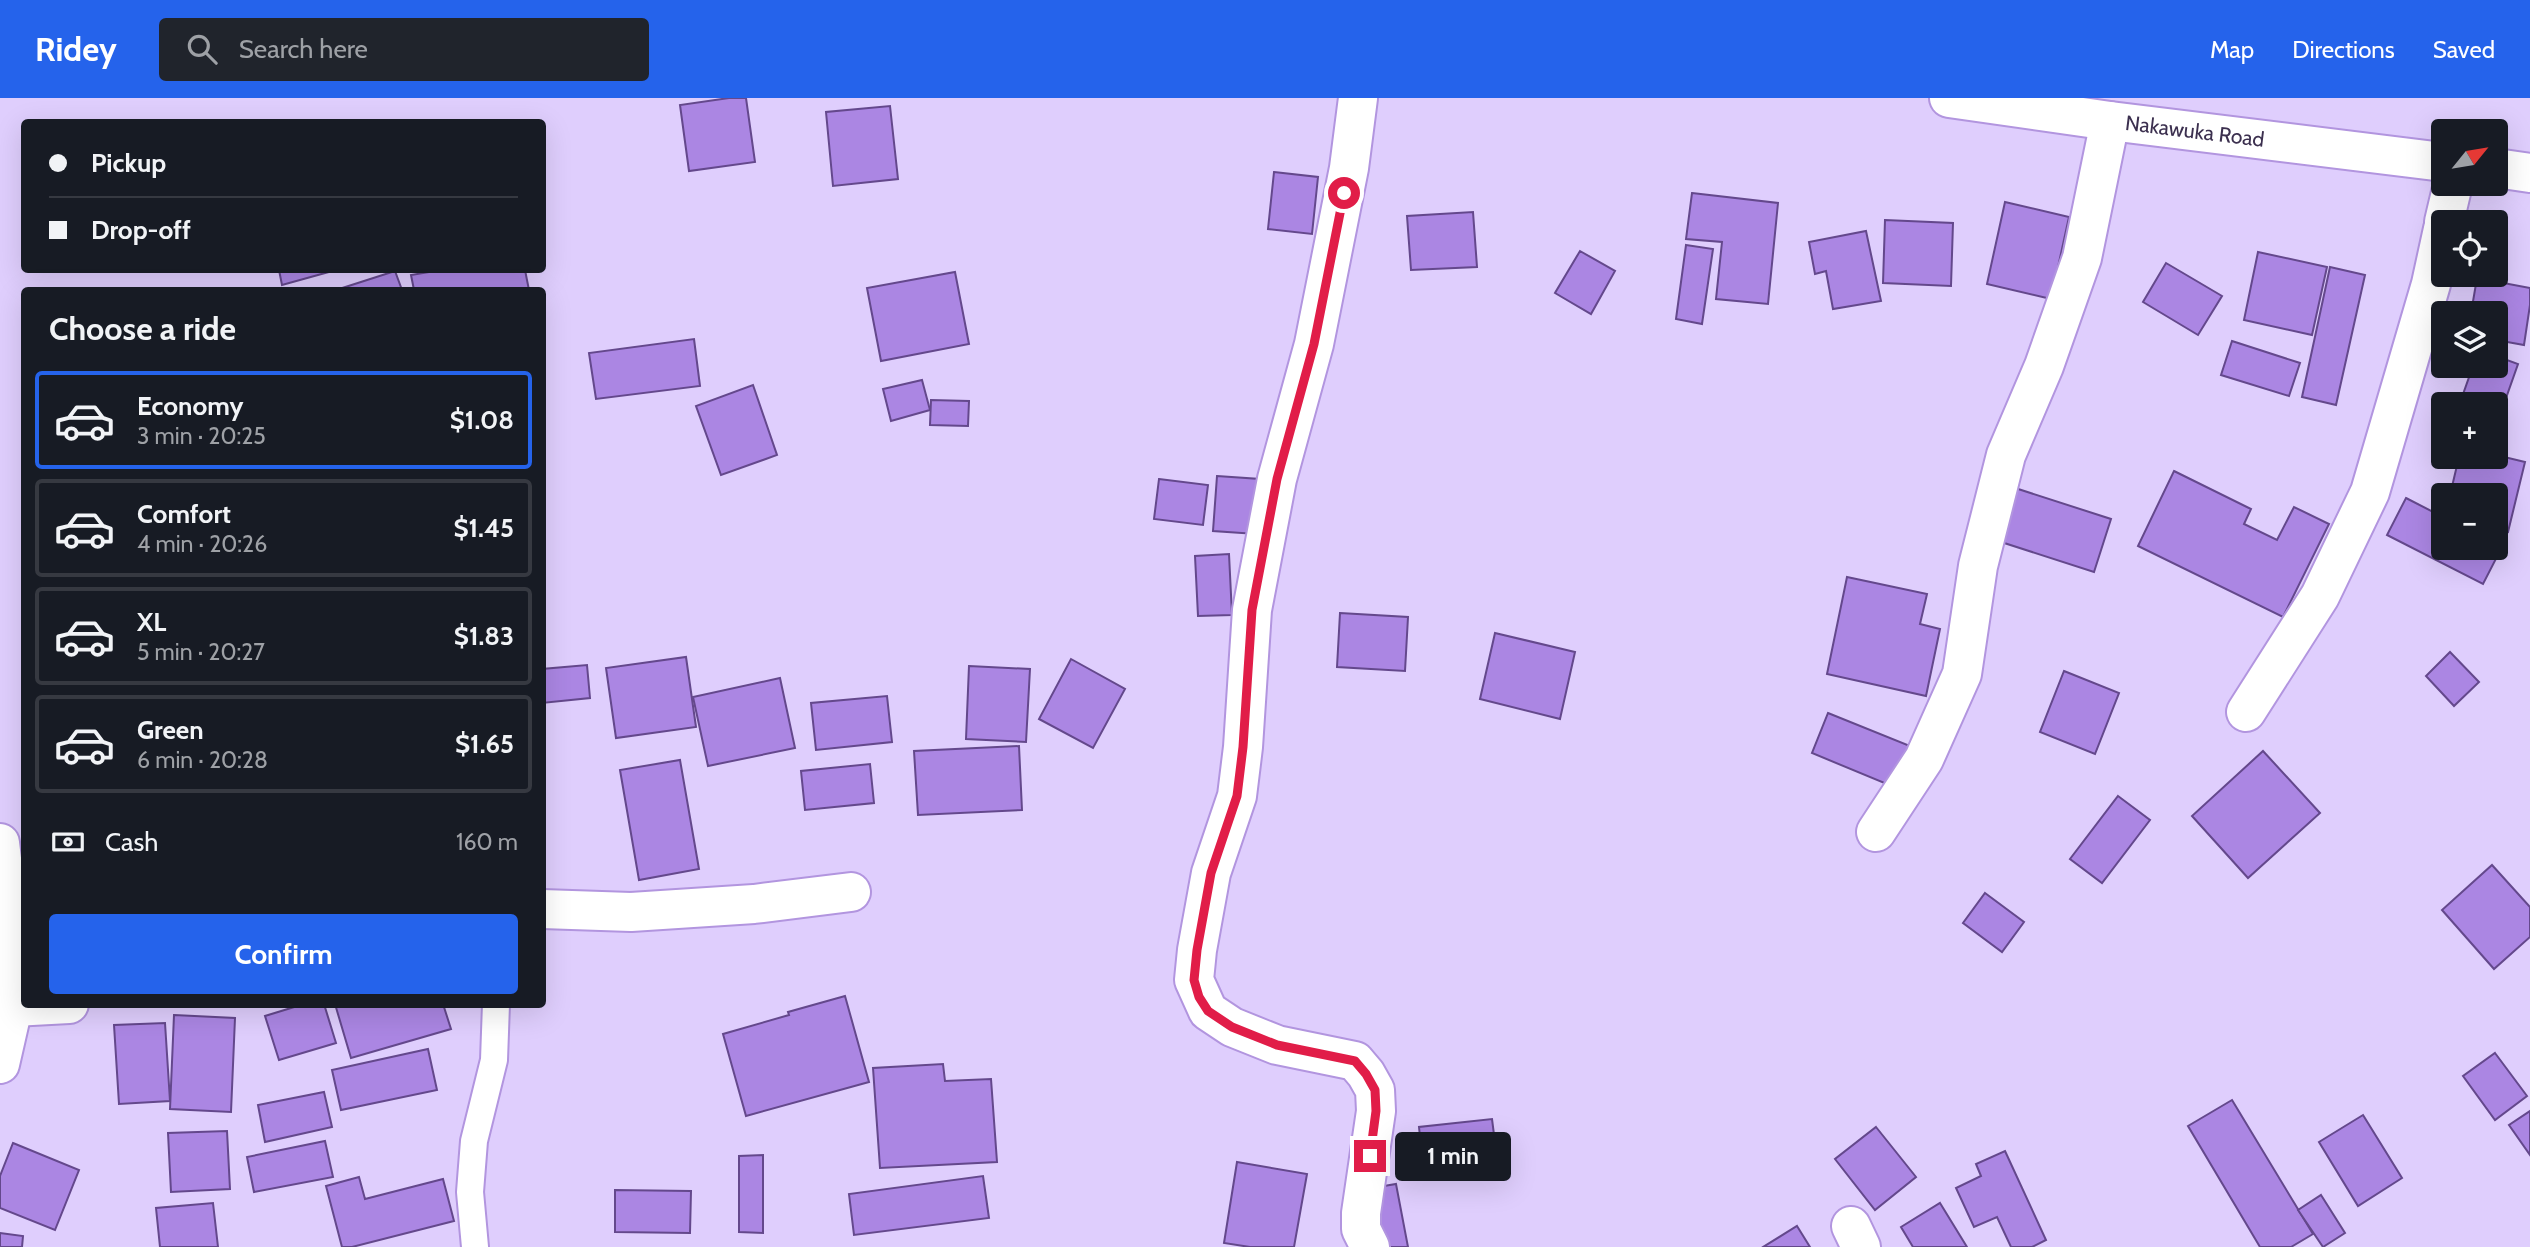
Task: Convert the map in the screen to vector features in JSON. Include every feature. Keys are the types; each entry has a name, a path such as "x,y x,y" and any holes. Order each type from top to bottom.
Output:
{"street":[{"path":"1358,98 1349,168 1314,344 1277,479 1252,610 1237,796 1211,873 1194,980 1199,997 1208,1011 1232,1027 1277,1045 1355,1061 1366,1074 1375,1090 1376,1111 1361,1213 1361,1229 1370,1247"},
{"name":"Nakawuka Road","path":"1949,98 2431,161"},
{"path":"1876,832 1924,759 1962,674 1978,566 2006,455 2044,366 2082,258 2110,121"},
{"path":"2508,170 2530,173"},
{"path":"2246,712 2320,596 2370,492 2431,284"},
{"path":"0,843 13,1007 0,1064"},
{"path":"546,909 631,912 754,904 851,892"},
{"path":"13,1007 21,1007"}],"lane":[{"path":"475,1247 470,1192 474,1141 494,1060 496,1008"}],"building":[{"path":"746,98 755,162 689,171 680,105"},
{"path":"890,106 898,179 833,186 826,112"},
{"path":"1274,172 1318,177 1312,234 1268,229"},
{"path":"1692,193 1778,203 1768,304 1716,299 1722,242 1686,239"},
{"path":"2005,202 2069,217 2051,299 1987,284"},
{"path":"1473,212 1477,267 1411,270 1407,216"},
{"path":"1885,220 1953,223 1951,286 1883,283"},
{"path":"1866,231 1881,301 1833,309 1826,271 1815,274 1809,242"},
{"path":"1686,245 1713,249 1702,324 1676,319"},
{"path":"1580,251 1615,271 1591,314 1555,293"},
{"path":"2258,252 2327,267 2312,335 2244,320"},
{"path":"2166,263 2222,296 2198,335 2143,302"},
{"path":"2330,267 2365,275 2336,405 2302,397"},
{"path":"955,272 969,344 881,361 867,288"},
{"path":"280,273 325,273 282,285"},
{"path":"396,273 401,287 345,287"},
{"path":"526,273 528,287 413,287 411,275"},
{"path":"2508,284 2530,288 2524,345 2508,342 2508,301 2473,301 2475,287 2508,287"},
{"path":"694,339 700,386 596,399 589,353"},
{"path":"2232,341 2300,363 2289,396 2221,375"},
{"path":"2508,360 2518,364 2508,392 2464,392 2469,378 2508,378"},
{"path":"922,380 930,410 891,421 883,389"},
{"path":"753,385 777,455 721,475 696,406"},
{"path":"931,400 969,401 968,426 930,425"},
{"path":"2508,458 2525,462 2508,532 2508,483 2453,483 2456,469 2508,469"},
{"path":"2174,471 2251,509 2244,524 2277,540 2294,507 2329,524 2283,617 2138,546"},
{"path":"1217,476 1260,479 1256,534 1213,531"},
{"path":"1159,479 1208,485 1203,525 1154,519"},
{"path":"2012,487 2111,519 2094,572 1995,540"},
{"path":"2406,498 2431,511 2431,557 2387,535"},
{"path":"1229,554 1232,615 1198,616 1195,556"},
{"path":"2436,560 2495,560 2483,584"},
{"path":"1847,577 1927,594 1920,624 1940,629 1926,696 1827,674"},
{"path":"1340,613 1408,617 1405,671 1337,667"},
{"path":"1495,633 1575,652 1560,719 1480,699"},
{"path":"2450,652 2479,682 2454,706 2426,676"},
{"path":"686,657 696,727 616,738 606,668"},
{"path":"1071,659 1125,689 1093,748 1039,719"},
{"path":"587,665 590,698 546,703 546,669"},
{"path":"969,666 1030,669 1026,742 966,739"},
{"path":"2064,671 2119,693 2095,754 2040,732"},
{"path":"780,678 795,748 708,766 693,697"},
{"path":"887,696 892,742 816,750 811,703"},
{"path":"1828,713 1910,746 1894,787 1812,753"},
{"path":"1019,746 1022,810 918,815 914,751"},
{"path":"2263,751 2320,813 2248,878 2192,816"},
{"path":"680,760 699,869 639,880 620,770"},
{"path":"870,764 874,803 805,810 801,771"},
{"path":"2118,796 2150,820 2102,883 2070,859"},
{"path":"2492,865 2530,907 2530,937 2494,969 2442,910"},
{"path":"1985,893 2024,922 2002,952 1963,923"},
{"path":"845,996 869,1082 746,1116 723,1034"},
{"path":"291,1008 325,1008 336,1043 279,1060 265,1016"},
{"path":"336,1008 444,1008 451,1029 351,1058"},
{"path":"174,1015 235,1018 231,1112 170,1109"},
{"path":"165,1023 170,1101 119,1104 114,1025"},
{"path":"428,1049 437,1090 341,1110 332,1070"},
{"path":"2495,1053 2527,1096 2495,1120 2463,1076"},
{"path":"943,1064 945,1081 991,1079 997,1162 880,1168 873,1068"},
{"path":"324,1092 332,1127 265,1142 258,1105"},
{"path":"2232,1100 2313,1234 2291,1247 2260,1247 2188,1126"},
{"path":"2530,1111 2530,1155 2509,1125"},
{"path":"2363,1115 2402,1178 2358,1206 2319,1142"},
{"path":"1492,1119 1497,1158 1423,1166 1419,1127"},
{"path":"1876,1127 1916,1177 1875,1210 1835,1159"},
{"path":"227,1131 230,1189 171,1192 168,1133"},
{"path":"325,1141 333,1177 254,1192 247,1157"},
{"path":"13,1143 79,1170 55,1230 0,1208 0,1176"},
{"path":"2005,1151 2046,1240 2032,1247 2011,1247 1997,1217 1974,1227 1956,1188 1981,1176 1976,1164"},
{"path":"763,1155 763,1233 739,1232 739,1156"},
{"path":"1237,1162 1307,1174 1294,1247 1250,1247 1224,1243"},
{"path":"983,1176 989,1218 854,1235 849,1194"},
{"path":"359,1177 365,1199 443,1179 454,1221 352,1247 342,1247 326,1186"},
{"path":"1396,1184 1408,1247 1378,1247 1366,1189"},
{"path":"615,1190 691,1191 690,1233 615,1232"},
{"path":"2321,1195 2345,1233 2323,1247 2298,1210"},
{"path":"213,1203 218,1247 160,1247 156,1208"},
{"path":"1940,1203 1967,1247 1913,1247 1901,1227"},
{"path":"1797,1226 1810,1247 1763,1247"},
{"path":"0,1233 23,1236 22,1247 0,1247"}],"route":[{"path":"1344,193 1314,344 1277,479 1252,610 1237,796 1211,873 1194,980 1199,997 1208,1011 1232,1027 1277,1045 1355,1061 1375,1090 1376,1111 1370,1156"}]}
